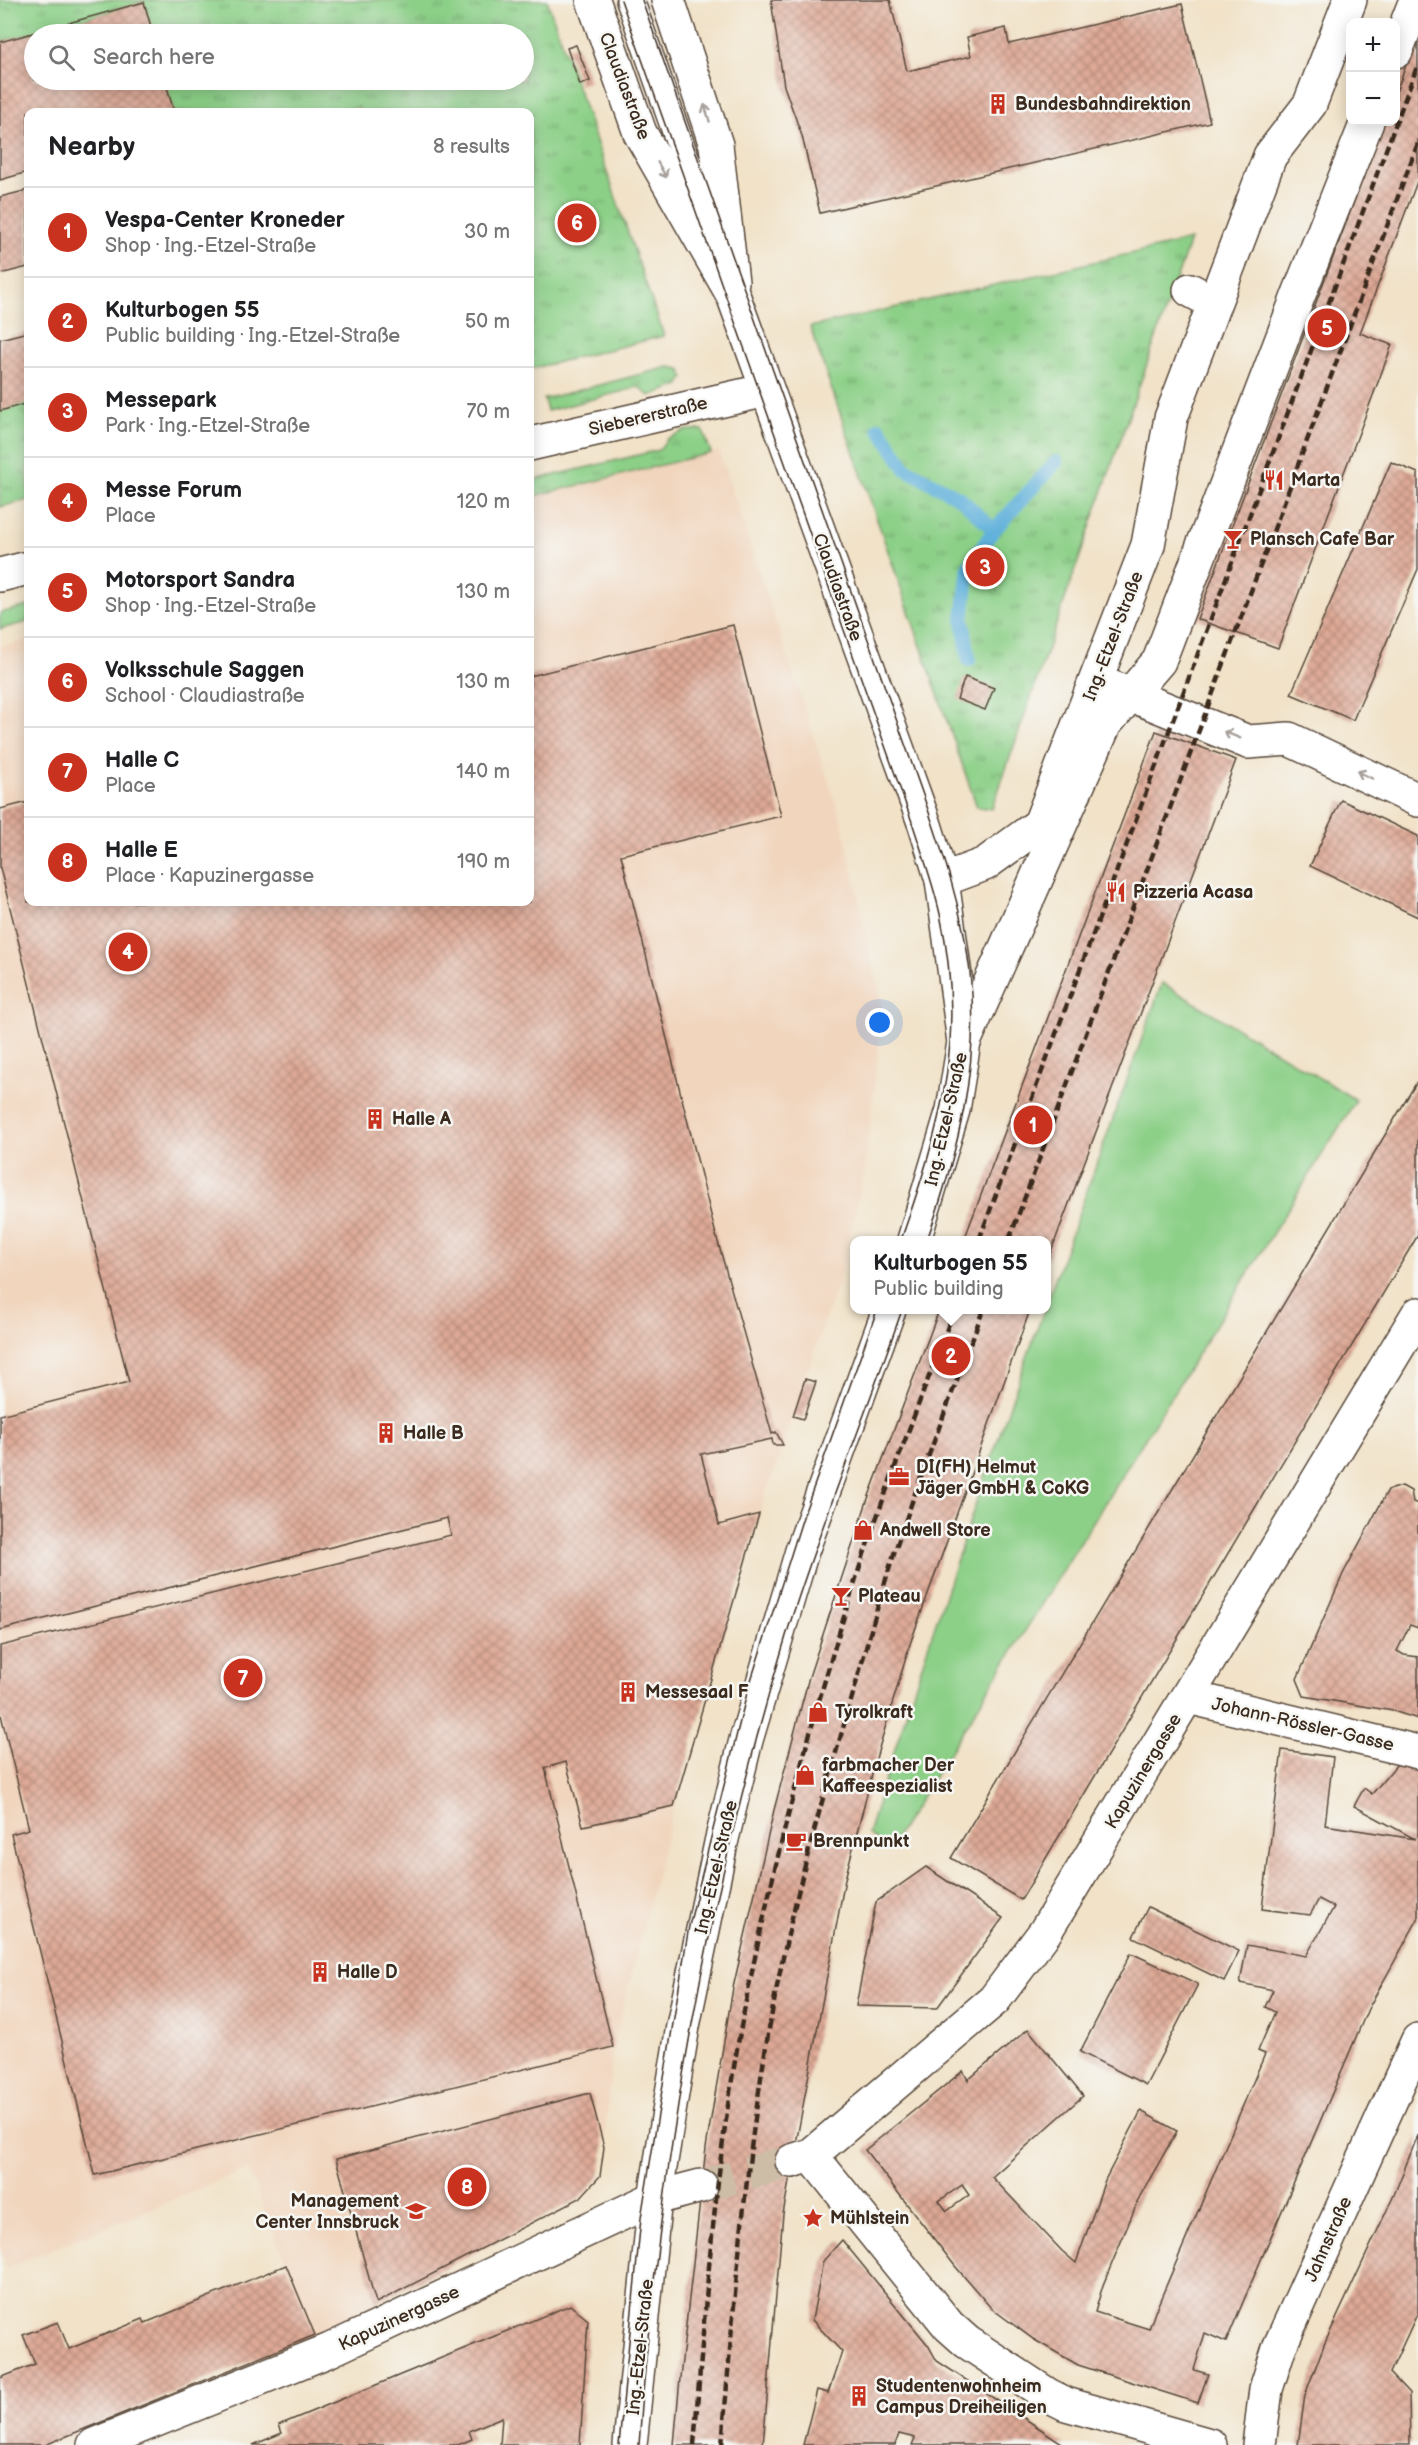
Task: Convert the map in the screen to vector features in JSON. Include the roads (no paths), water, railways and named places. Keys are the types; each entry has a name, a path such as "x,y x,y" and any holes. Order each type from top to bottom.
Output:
{"street":[{"name":"Claudiastraße","path":"593,0 640,133 733,295 925,825 942,880"},
{"name":"Claudiastraße","path":"668,0 716,145 733,295"},
{"name":"Ing.-Etzel-Straße","path":"915,1236 953,1110 964,1042 942,880 985,864 1040,824 1148,545 1160,411 1202,296 1270,156 1310,104 1350,0"},
{"path":"1400,39 1416,0"},
{"path":"964,1042 1105,724 1159,662 1365,126"},
{"name":"Siebererstraße","path":"534,443 767,390"},
{"path":"0,575 24,569"},
{"path":"1096,681 1248,742 1289,739 1418,800"},
{"name":"Ing.-Etzel-Straße","path":"630,2445 655,2198 683,2026 721,1843 746,1740 802,1551 888,1314"},
{"name":"Kapuzinergasse","path":"1210,2445 1066,2404 1048,2395 967,2342 949,2326 801,2158 994,2000 1045,1932 1418,1314"},
{"name":"Johann-Rössler-Gasse","path":"1188,1697 1418,1752"},
{"name":"Jahnstraße","path":"1259,2445 1264,2401 1279,2348 1418,2040"},
{"name":"Kapuzinergasse","path":"94,2445 330,2350 655,2198 701,2186"}],"lane":[{"name":"Claudiastraße","path":"630,0 733,295"}],"waterway":[{"path":"879,428 906,469 960,498 994,530"},
{"path":"969,660 963,619 969,566 994,530 1056,462"}],"tunnel":[{"path":"701,2186 792,2161"}],"tram line":[{"path":"621,0 912,822 940,914 948,959 951,1001 946,1080 928,1158 902,1236"},
{"path":"642,0 923,795 945,860 963,927 973,1006 969,1074 957,1142 928,1236"},
{"path":"619,2445 641,2218 689,1926 747,1693 803,1517 876,1314"},
{"path":"639,2445 647,2343 673,2138 709,1936 732,1835 757,1735 799,1595 901,1314"}],"railway":[{"path":"980,1236 1418,64"},
{"path":"1010,1236 1418,143"},
{"path":"694,2445 720,2163 737,2051 770,1888 811,1728 859,1569 893,1471 952,1314"},
{"path":"722,2445 748,2171 781,1965 823,1800 885,1582 923,1471 982,1314"}],"place":[{"name":"Bundesbahndirektion","path":"998,104"},
{"name":"Volksschule Saggen","path":"577,223"},
{"name":"Motorsport Sandra","path":"1327,328"},
{"name":"Marta","path":"1274,480"},
{"name":"Plansch Cafe Bar","path":"1233,539"},
{"name":"Messepark","path":"985,567"},
{"name":"Pizzeria Acasa","path":"1116,892"},
{"name":"Messe Forum","path":"128,952"},
{"name":"Halle A","path":"375,1119"},
{"name":"Vespa-Center Kroneder","path":"1033,1125"},
{"name":"Kulturbogen 55","path":"951,1356"},
{"name":"Halle B","path":"386,1433"},
{"name":"DI(FH) Helmut Jäger GmbH & CoKG","path":"899,1477"},
{"name":"Andwell Store","path":"863,1530"},
{"name":"Plateau","path":"841,1596"},
{"name":"Halle C","path":"243,1678"},
{"name":"Messesaal F","path":"628,1692"},
{"name":"Tyrolkraft","path":"818,1712"},
{"name":"farbmacher Der Kaffeespezialist","path":"805,1775"},
{"name":"Brennpunkt","path":"796,1841"},
{"name":"Halle D","path":"320,1972"},
{"name":"Halle E","path":"467,2187"},
{"name":"Management Center Innsbruck","path":"416,2211"},
{"name":"Mühlstein","path":"813,2218"},
{"name":"Studentenwohnheim Campus Dreiheiligen","path":"859,2396"}]}
